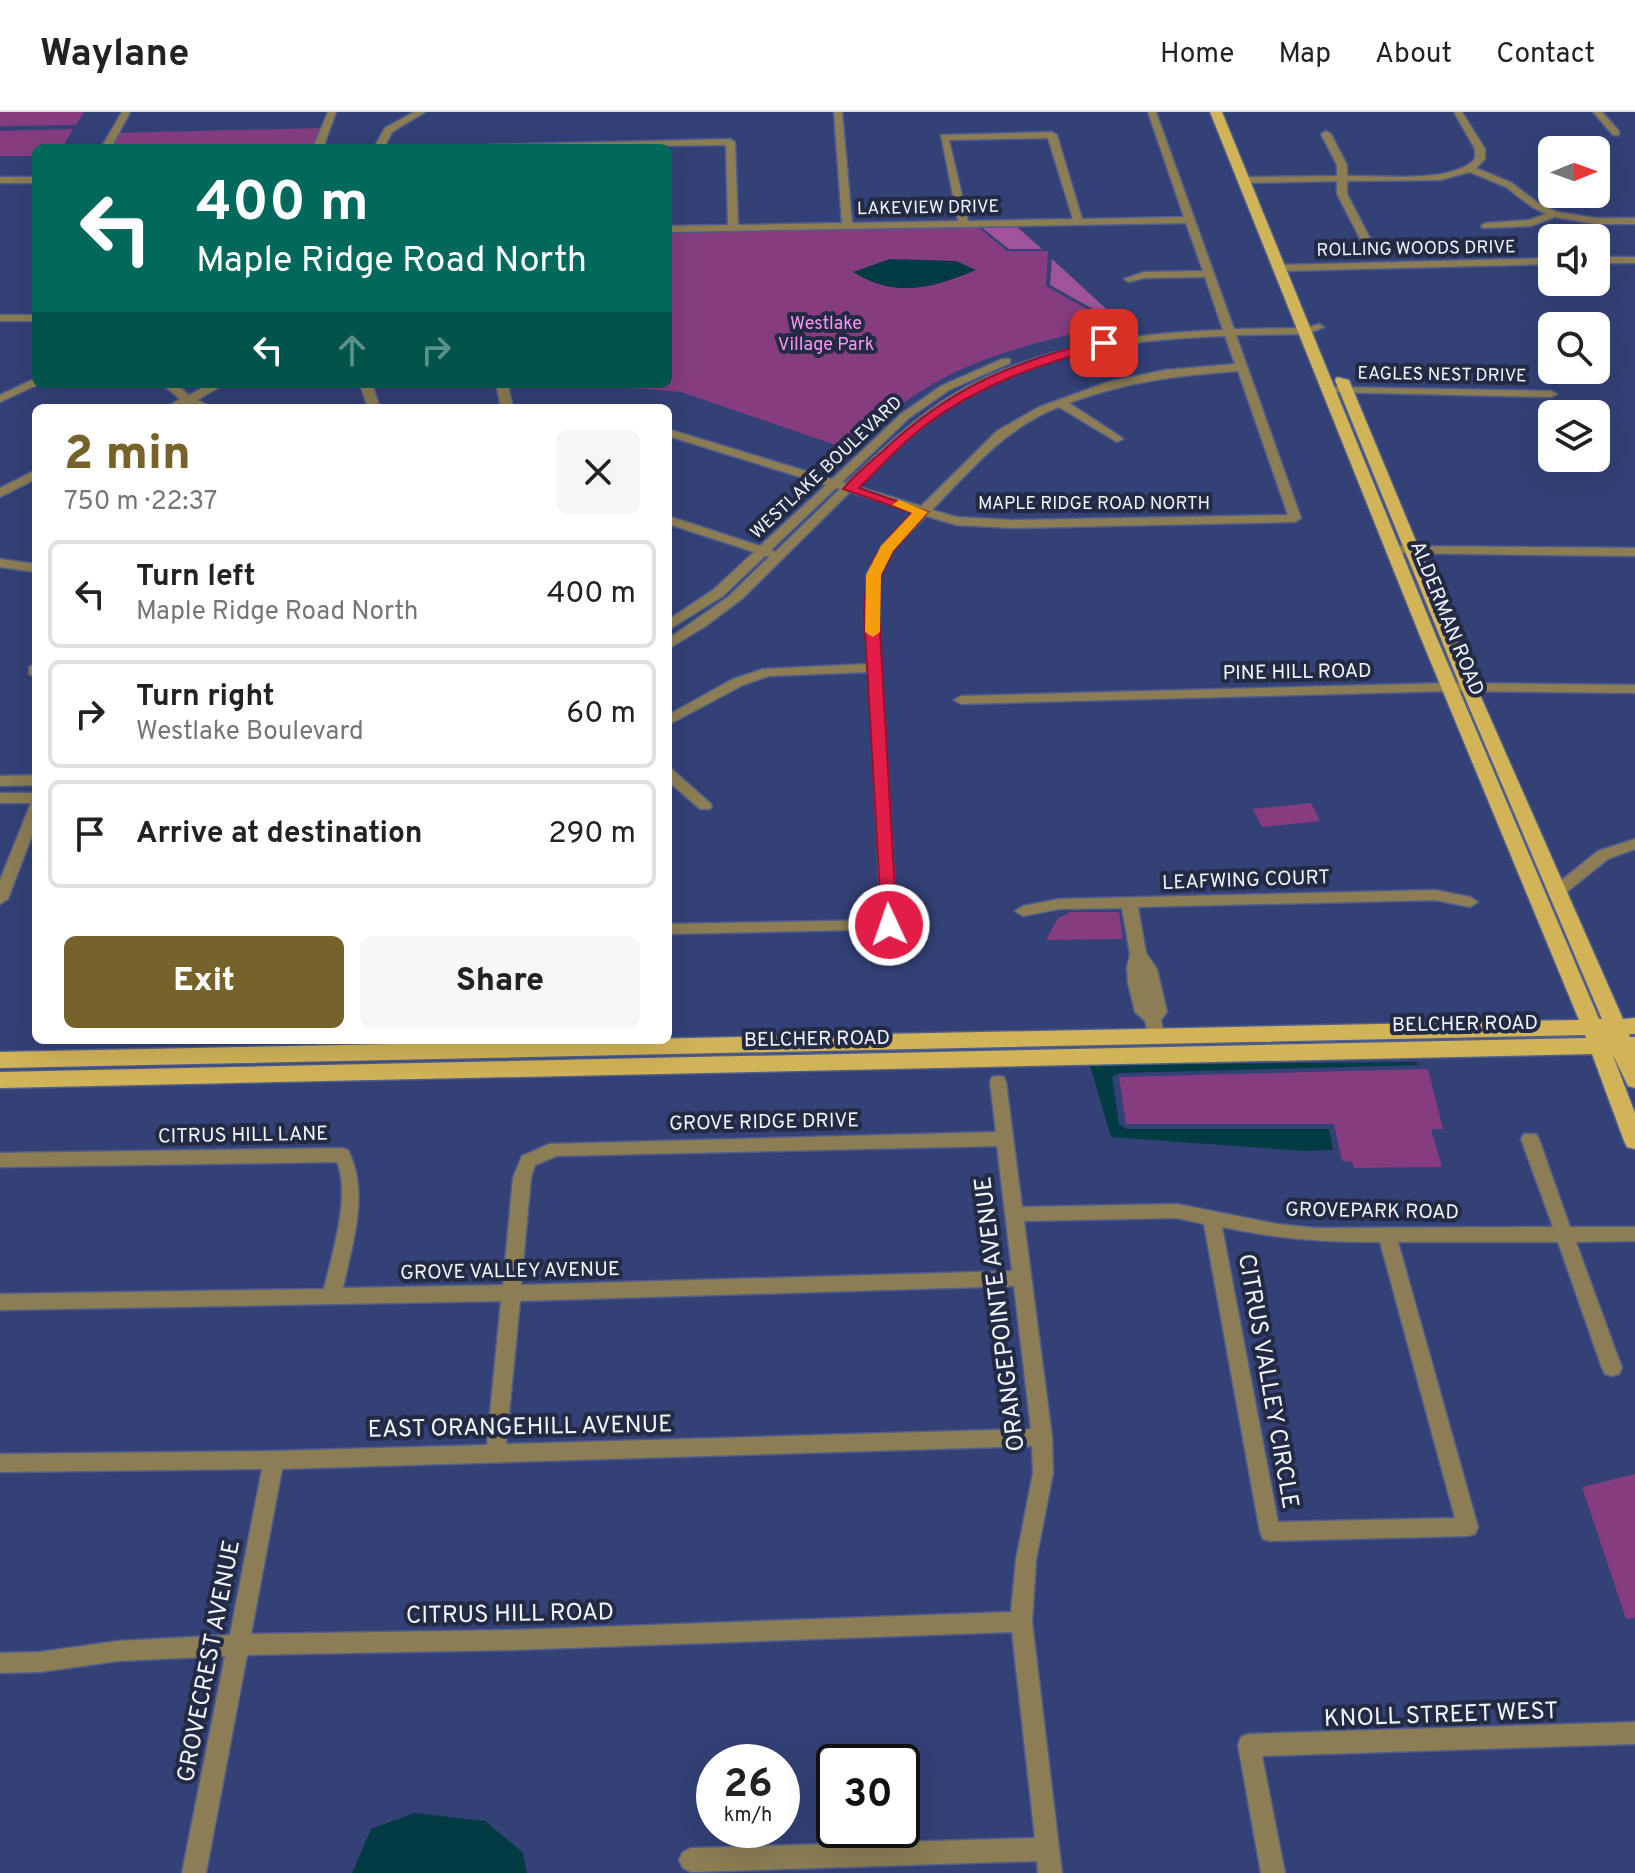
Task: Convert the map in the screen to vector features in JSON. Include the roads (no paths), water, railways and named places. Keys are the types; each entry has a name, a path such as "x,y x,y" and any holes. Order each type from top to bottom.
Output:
{"main road":[{"name":"ALDERMAN ROAD","path":"1216,112 1250,180 1310,326 1412,550 1460,688 1635,1141"},
{"name":"ALDERMAN ROAD","path":"1228,112 1250,180"},
{"name":"ALDERMAN ROAD","path":"1339,390 1394,550 1627,1035 1635,1080"},
{"name":"BELCHER ROAD","path":"0,1060 1156,1036 1627,1035"},
{"name":"BELCHER ROAD","path":"0,1080 1156,1036"}],"street":[{"path":"108,144 126,112"},
{"path":"320,144 332,112"},
{"path":"381,144 388,130 421,112"},
{"path":"838,112 847,226"},
{"path":"672,929 889,925 874,668 873,575 886,549 1001,433 1059,402 1135,378 1242,367 1152,112"},
{"path":"1250,180 1440,177 1470,169 1480,159 1480,149 1458,112"},
{"path":"1597,112 1616,133"},
{"path":"1326,134 1342,165 1342,194 1368,244"},
{"path":"964,224 944,137 1052,135 1078,221"},
{"path":"648,144 730,142 733,228"},
{"path":"1470,169 1509,185 1535,205 1554,214 1596,221 1635,221"},
{"path":"0,180 32,180"},
{"path":"1486,226 1531,223 1554,214"},
{"name":"LAKEVIEW DRIVE","path":"672,229 1190,220"},
{"path":"1610,260 1635,260"},
{"name":"ROLLING WOODS DRIVE","path":"1288,268 1538,261"},
{"path":"1129,279 1144,275 1208,274"},
{"path":"0,318 32,318"},
{"name":"WESTLAKE BOULEVARD","path":"672,623 718,593 905,416 945,388 1023,354 1095,336 1161,326 1310,326"},
{"name":"WESTLAKE BOULEVARD","path":"672,642 733,600 919,423 962,394 1031,363 1104,343 1228,327"},
{"name":"MAPLE RIDGE ROAD NORTH","path":"672,433 956,521 1012,524 1295,518 1242,367"},
{"path":"0,399 32,383"},
{"path":"173,388 198,404"},
{"path":"180,404 211,388"},
{"name":"EAGLES NEST DRIVE","path":"1339,390 1551,394"},
{"path":"1059,402 1117,439"},
{"path":"0,493 32,476"},
{"path":"672,521 779,556"},
{"path":"1394,550 1635,552"},
{"path":"0,563 32,567"},
{"path":"672,719 738,682 768,672 874,668"},
{"name":"PINE HILL ROAD","path":"961,700 1460,688 1635,689"},
{"path":"672,777 705,806"},
{"path":"0,781 32,780"},
{"path":"0,798 32,798"},
{"path":"0,899 32,816"},
{"path":"1558,891 1603,855 1635,844"},
{"name":"LEAFWING COURT","path":"1023,911 1059,904 1435,895 1470,902"},
{"path":"1129,902 1138,954 1135,961 1143,978 1143,1012 1156,1036"},
{"name":"ORANGEPOINTE AVENUE","path":"998,1082 1042,1437 1043,1473 1026,1560 1021,1622 1050,1873"},
{"name":"GROVE RIDGE DRIVE","path":"511,1293 522,1178 528,1161 540,1153 555,1149 1004,1139"},
{"path":"1530,1139 1612,1368"},
{"name":"CITRUS HILL LANE","path":"0,1160 342,1155 349,1164 351,1192 332,1295"},
{"name":"GROVEPARK ROAD","path":"1014,1214 1177,1211 1316,1235 1635,1234"},
{"name":"CITRUS VALLEY CIRCLE","path":"1212,1219 1270,1532 1468,1527 1387,1235"},
{"name":"GROVE VALLEY AVENUE","path":"0,1302 511,1293 1020,1278"},
{"path":"496,1451 511,1293"},
{"name":"EAST ORANGEHILL AVENUE","path":"0,1463 274,1460 1042,1437"},
{"name":"GROVECREST AVENUE","path":"194,1873 274,1460"},
{"name":"CITRUS HILL ROAD","path":"0,1663 40,1662 118,1651 237,1645 511,1640 1021,1622"},
{"name":"KNOLL STREET WEST","path":"1273,1873 1249,1745 1635,1733"},
{"path":"691,1860 1048,1849"}],"park label":[{"name":"Westlake Village Park","path":"826,333"}]}
